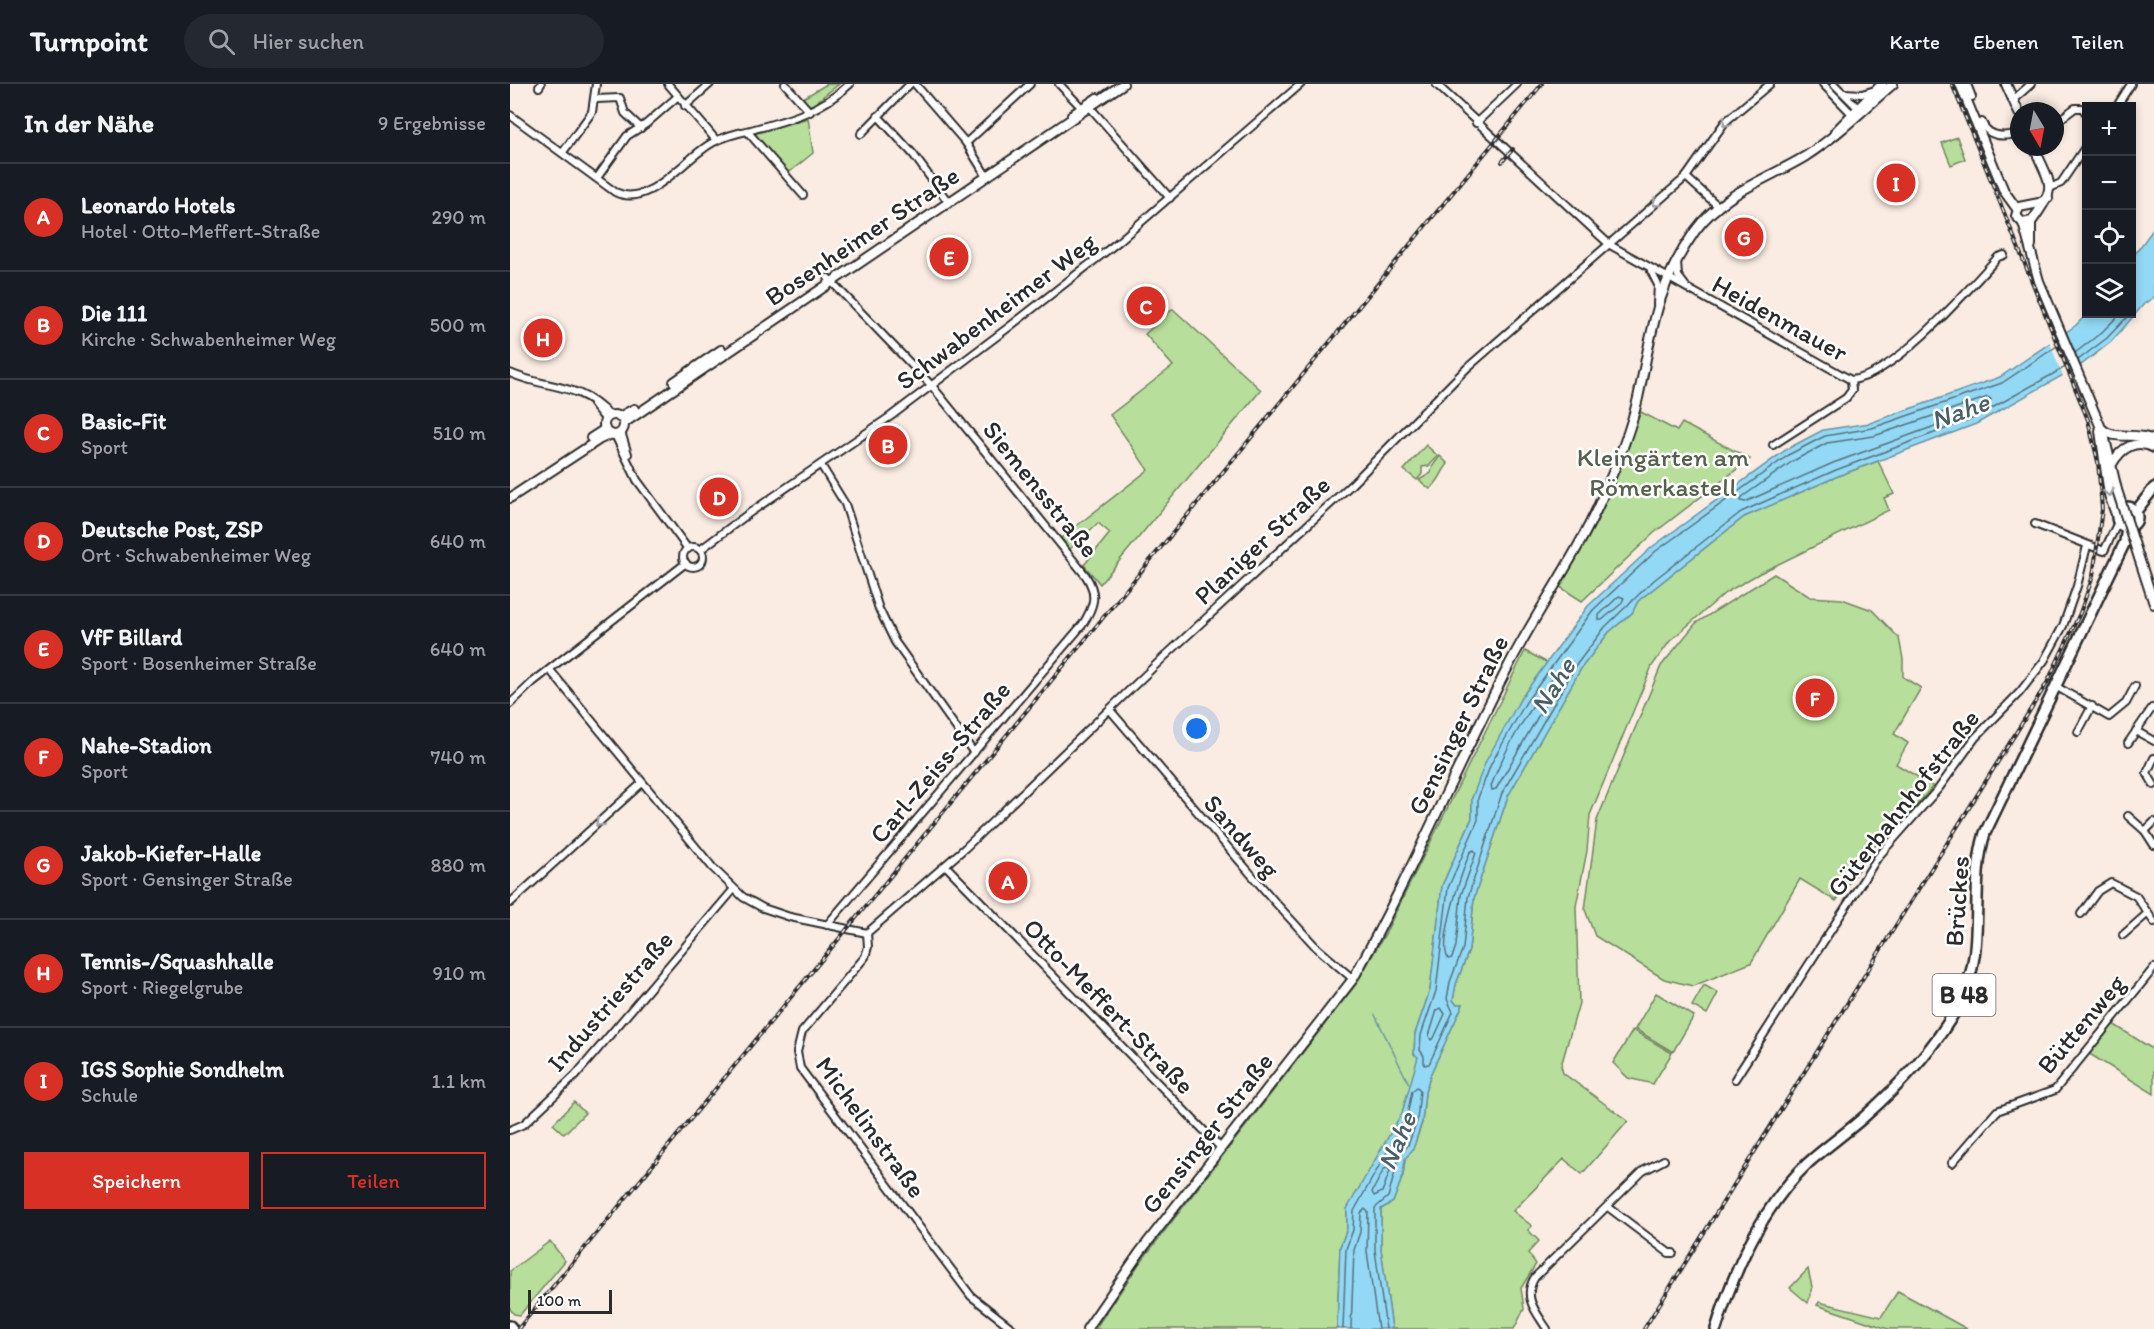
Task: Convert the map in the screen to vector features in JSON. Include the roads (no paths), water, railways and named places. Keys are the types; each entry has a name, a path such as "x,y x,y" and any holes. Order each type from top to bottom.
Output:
{"main road":[{"path":"2121,522 2124,507 2136,511 2154,488"},
{"name":"Brückes","path":"1716,1329 1736,1273 1786,1189 1808,1164 1897,1085 1936,1039 1960,1004 1973,966 1979,862 1985,833 2125,542 2121,522 2136,523 2136,511"}],"street":[{"path":"563,152 592,112 596,99 596,84"},
{"path":"668,84 716,140"},
{"path":"685,106 710,84"},
{"path":"785,84 810,112"},
{"path":"510,115 619,194 641,195 716,140 810,112 850,84"},
{"path":"861,134 910,84"},
{"path":"915,84 966,143 986,175"},
{"path":"966,143 1030,84"},
{"path":"1059,84 1086,107 1170,198"},
{"name":"Bosenheimer Straße","path":"622,420 1123,84"},
{"name":"Schwabenheimer Weg","path":"700,550 932,386 1118,242 1301,84"},
{"name":"Heidenmauer","path":"1436,84 1610,245 1851,380 1874,373 1902,353 1968,291 1998,257 2004,255"},
{"path":"1476,123 1517,84"},
{"name":"Planiger Straße","path":"867,933 946,866 1352,484 1439,394 1686,177 1725,122 1770,84"},
{"path":"1823,84 1857,113"},
{"path":"1834,84 1844,93 1857,113"},
{"name":"Gensinger Straße","path":"1857,113 1882,84"},
{"name":"Gensinger Straße","path":"1087,1329 1140,1252 1220,1147 1300,1050 1353,979 1378,934 1509,665 1600,502 1626,441 1656,306 1695,231 1719,207 1745,188 1798,160 1828,140 1893,84"},
{"path":"1960,84 2004,190 2023,206 2034,209 2029,221 2033,261 2039,281 2100,427 2112,464 2117,490 2154,604"},
{"path":"1967,84 1972,97"},
{"path":"2006,84 2013,100 2031,84"},
{"path":"2120,102 2132,84"},
{"path":"1844,93 1862,94 1875,90"},
{"path":"597,178 627,136 641,128 677,97"},
{"path":"596,99 620,98 625,113 641,128"},
{"path":"2064,116 2075,108 2082,108"},
{"path":"878,116 913,154 946,199"},
{"path":"1982,122 1985,129 1994,134 2010,133"},
{"path":"747,131 802,195"},
{"path":"2050,188 2061,183 2082,152"},
{"path":"2029,221 2049,197 2050,188 2038,156"},
{"name":"Bosenheimer Straße","path":"830,279 946,199 986,175"},
{"path":"1686,177 1719,207"},
{"path":"2029,221 2016,218 2023,206 2049,197"},
{"path":"1622,252 1619,242 1626,229"},
{"name":"Heidenmauer","path":"1677,262 1677,276 1689,290"},
{"path":"1649,268 1658,285 1656,306"},
{"name":"Siemensstraße","path":"830,279 932,386 1092,584 1094,603 1083,624"},
{"path":"510,373 561,385 577,391 601,406 647,495 688,549"},
{"name":"Heidenmauer","path":"1773,445 1846,398 1852,390 1851,380"},
{"path":"510,492 622,420"},
{"path":"510,498 600,439 622,420"},
{"path":"2100,427 2110,434 2135,434 2154,440"},
{"path":"2035,524 2087,546 2104,550 2121,522 2109,495 2100,441 2100,427"},
{"path":"2112,464 2122,451 2132,445 2143,444 2154,448"},
{"path":"821,465 845,504 879,609 895,642 974,753"},
{"name":"Güterbahnhofstraße","path":"1736,1079 1878,857 1939,788 1976,738 2020,692 2044,661 2063,626 2077,586 2087,546"},
{"path":"694,547 700,550 703,559 699,564 691,566 686,563 683,555 688,549 694,547"},
{"path":"510,704 686,563"},
{"name":"Carl-Zeiss-Straße","path":"827,925 1083,624"},
{"path":"550,670 713,868 734,889 763,908 867,933"},
{"path":"2057,687 2109,717 2126,703 2135,686"},
{"path":"2079,732 2092,706"},
{"path":"2128,742 2152,708"},
{"name":"Sandweg","path":"1110,710 1274,902 1316,947 1353,979"},
{"path":"2136,731 2154,741"},
{"path":"2154,758 2147,773 2154,785"},
{"path":"510,903 642,783"},
{"path":"2128,816 2145,831 2154,845"},
{"path":"2145,831 2154,822"},
{"name":"Otto-Meffert-Straße","path":"946,866 1220,1147"},
{"path":"2081,914 2098,891 2111,883 2136,896 2154,922"},
{"name":"Industriestraße","path":"510,1130 524,1124 575,1076 734,889"},
{"path":"2123,935 2148,913"},
{"name":"Michelinstraße","path":"867,933 868,947 865,957 802,1032 797,1052 800,1068 971,1296 1012,1329"},
{"name":"Büttenweg","path":"1952,1164 1997,1111 2055,1090 2154,968"},
{"path":"1547,1329 1531,1302 1530,1284 1543,1268 1608,1207 1614,1198 1652,1164 1664,1160"},
{"path":"1608,1207 1669,1253 1673,1253"}],"water":[{"path":"2154,228 2154,297 2136,313 2136,264 2136,253"},
{"name":"Nahe","path":"2083,318 2132,318 2111,342 2081,365 1976,424 1838,476 1744,517 1638,601 1632,613 1609,632 1582,667 1508,796 1474,898 1469,950 1456,984 1453,1000 1456,1004 1463,1004 1431,1073 1425,1092 1422,1122 1413,1149 1405,1159 1403,1175 1393,1202 1381,1209 1381,1249 1392,1329 1337,1329 1340,1247 1347,1229 1347,1209 1402,1113 1418,1057 1414,1054 1415,1034 1430,990 1442,886 1472,818 1472,798 1486,761 1521,698 1588,606 1652,547 1787,449 1823,430 1870,423 2000,377 2075,326"}],"waterway":[{"path":"1375,1015 1409,1084"}],"railway":[{"path":"518,1329 1542,84"},
{"path":"1644,1329 2047,683 2080,613 2093,576 2102,509 2098,462 2088,420 1952,84"},
{"path":"1502,162 1513,149"}],"place":[{"name":"IGS Sophie Sondhelm","path":"1896,183"},
{"name":"Jakob-Kiefer-Halle","path":"1744,237"},
{"name":"VfF Billard","path":"949,257"},
{"name":"Basic-Fit","path":"1146,306"},
{"name":"Tennis-/Squashhalle","path":"543,338"},
{"name":"Die 111","path":"888,445"},
{"name":"Deutsche Post, ZSP","path":"719,497"},
{"name":"Nahe-Stadion","path":"1815,698"},
{"name":"Leonardo Hotels","path":"1008,881"}],"park label":[{"name":"Kleingärten am Römerkastell","path":"1663,472"}]}
